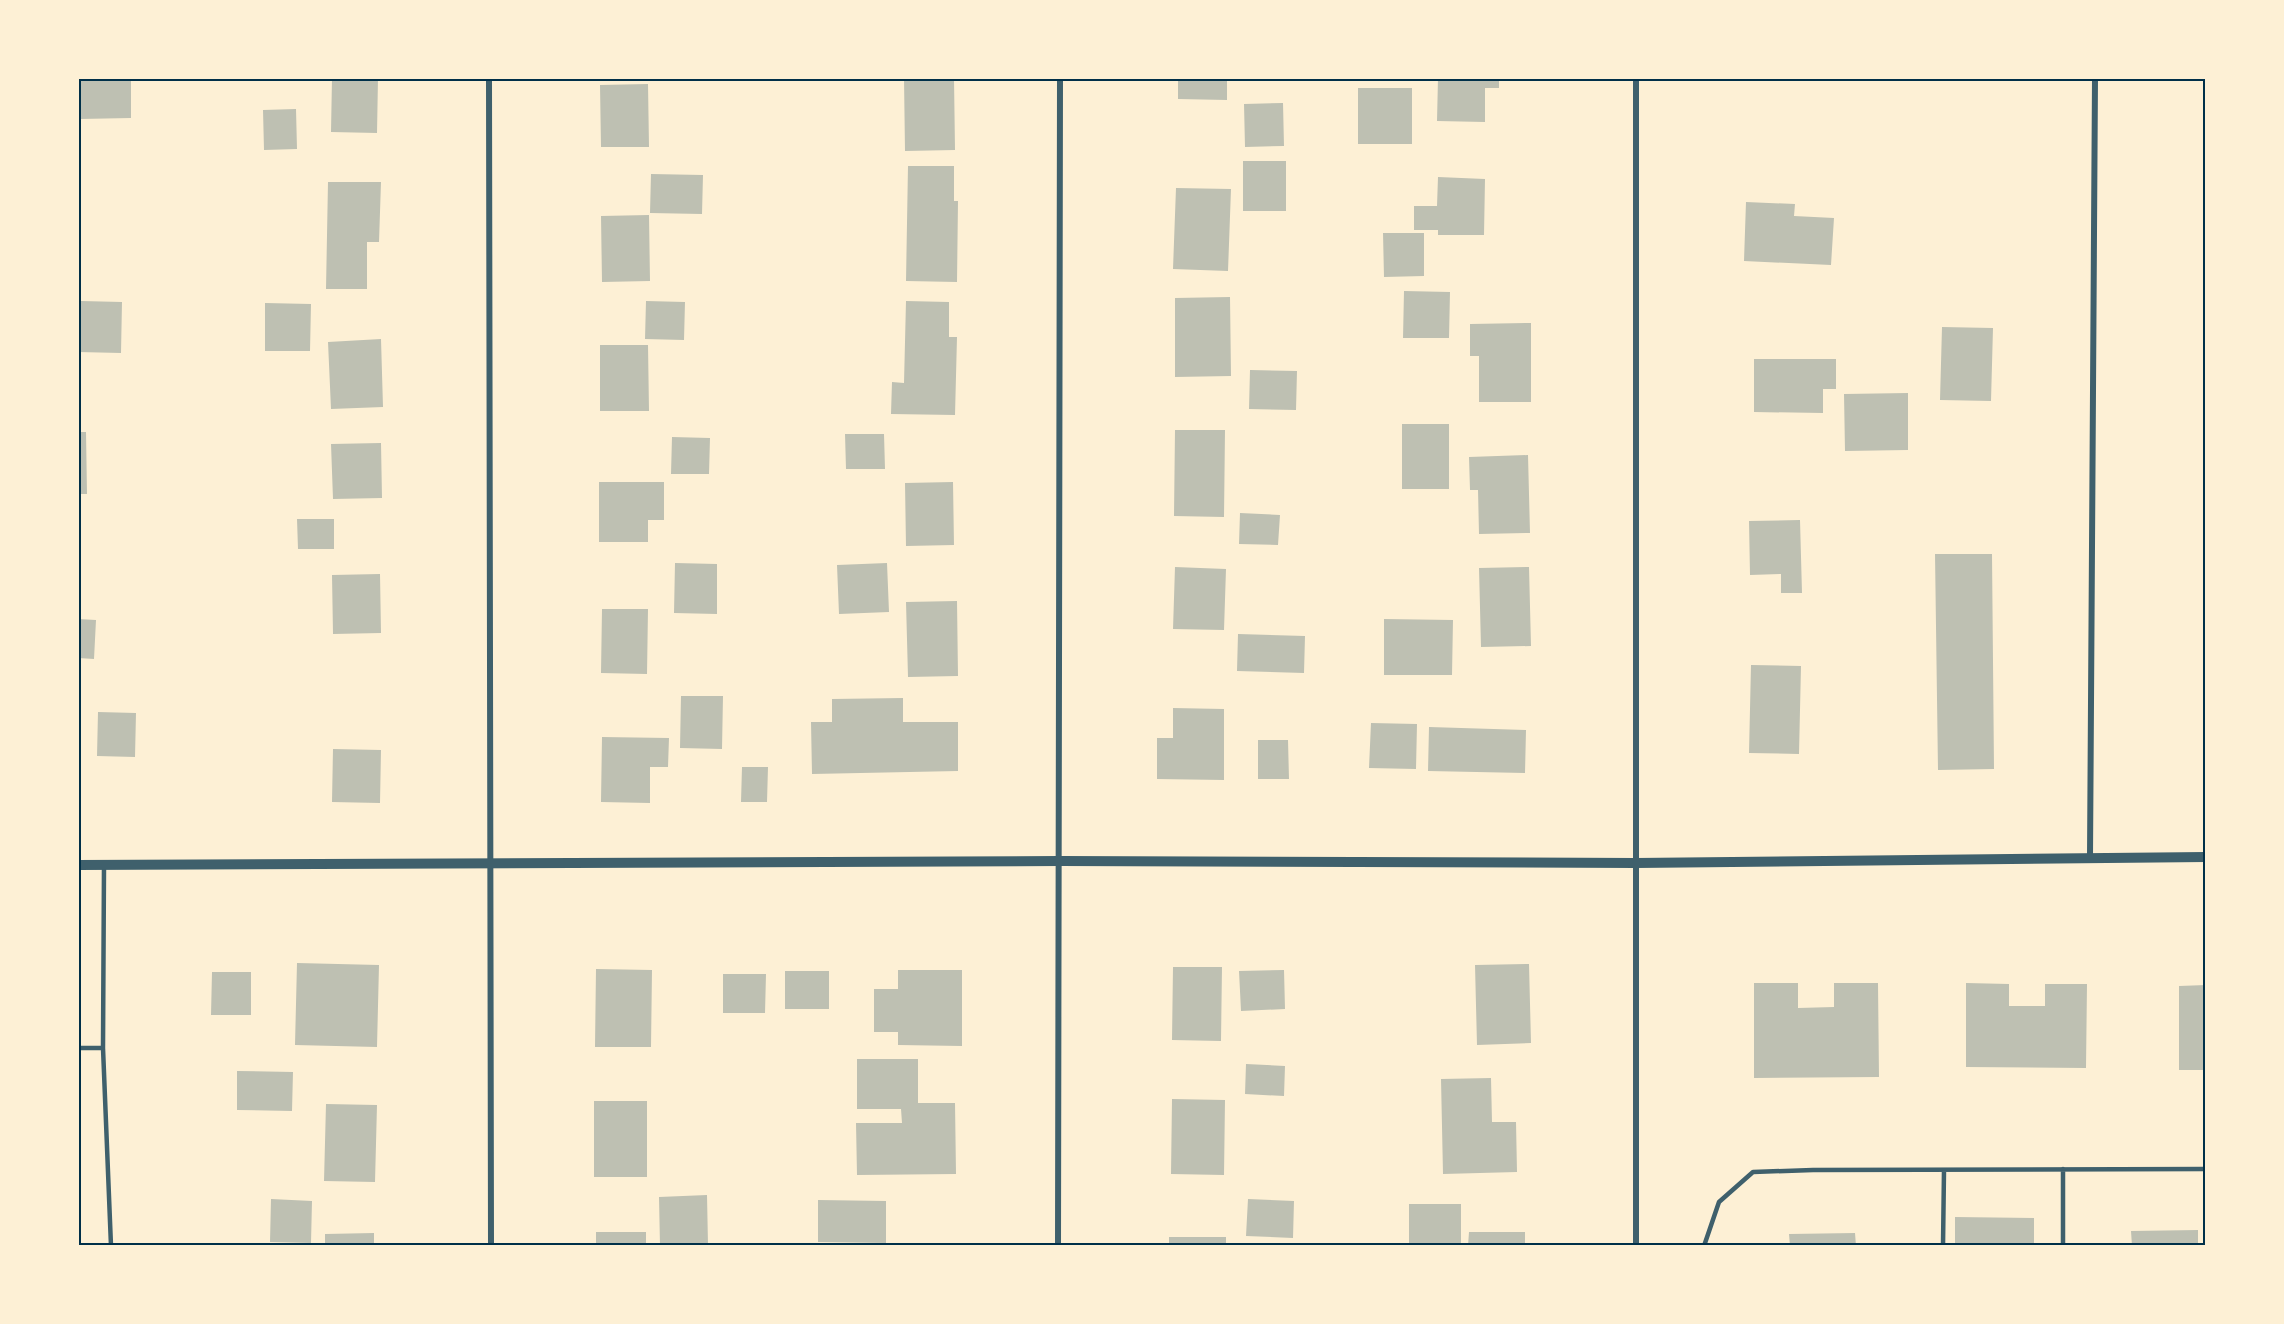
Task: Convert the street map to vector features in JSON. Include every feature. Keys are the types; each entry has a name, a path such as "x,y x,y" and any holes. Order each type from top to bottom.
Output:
{"street":[{"path":"489,78 491,1246"},
{"path":"1058,1246 1060,78"},
{"path":"1636,78 1636,1246"},
{"path":"2090,858 2095,78"},
{"path":"78,865 1060,861 1636,863 2206,858"}],"lane":[{"path":"104,865 103,1048 111,1246"},
{"path":"78,1048 103,1048"},
{"path":"2063,1169 2063,1246"},
{"path":"1704,1246 1719,1202 1753,1172 2206,1169"},
{"path":"1943,1246 1944,1170"}],"building":[{"path":"332,78 378,78 377,133 331,132"},
{"path":"904,78 954,78 955,150 905,151"},
{"path":"1178,78 1227,78 1227,100 1178,99"},
{"path":"1438,78 1499,78 1499,88 1485,88 1485,122 1437,121"},
{"path":"78,80 131,80 131,118 80,119 81,198 78,198"},
{"path":"648,84 649,147 601,147 600,85"},
{"path":"1358,88 1412,88 1412,144 1358,144"},
{"path":"1283,103 1284,146 1245,147 1244,104"},
{"path":"296,109 297,149 264,150 263,110"},
{"path":"1243,161 1286,161 1286,211 1243,211"},
{"path":"908,166 954,166 954,201 958,201 957,282 906,281"},
{"path":"651,174 703,175 702,214 650,213"},
{"path":"1438,177 1485,179 1484,235 1438,235 1438,230 1414,230 1414,206 1437,206"},
{"path":"328,182 381,182 379,242 367,242 367,289 326,289"},
{"path":"1176,188 1231,189 1228,271 1173,269"},
{"path":"1746,202 1795,204 1794,216 1834,218 1831,265 1744,261"},
{"path":"649,215 650,281 602,282 601,216"},
{"path":"1383,233 1424,233 1424,276 1384,277"},
{"path":"78,281 81,281 81,301 122,302 121,353 78,352"},
{"path":"1404,291 1450,292 1449,338 1403,338"},
{"path":"1230,297 1231,376 1175,377 1175,298"},
{"path":"646,301 685,302 684,340 645,339"},
{"path":"906,301 949,302 949,337 957,337 955,415 891,414 892,382 904,383"},
{"path":"265,303 311,304 310,351 265,351"},
{"path":"1531,323 1531,402 1479,402 1479,356 1470,356 1470,324"},
{"path":"1942,327 1993,328 1991,401 1940,400"},
{"path":"381,339 383,407 331,409 328,342"},
{"path":"600,345 648,345 649,411 600,411"},
{"path":"1754,359 1836,359 1836,389 1823,389 1823,413 1754,412"},
{"path":"1250,370 1297,371 1296,410 1249,409"},
{"path":"1908,393 1908,450 1845,451 1844,394"},
{"path":"1402,424 1449,424 1449,489 1402,489"},
{"path":"1175,430 1225,430 1224,517 1174,516"},
{"path":"78,432 86,432 87,494 78,494"},
{"path":"845,434 884,434 885,469 846,469"},
{"path":"672,437 710,438 709,474 671,474"},
{"path":"381,443 382,498 333,499 331,444"},
{"path":"1528,455 1530,533 1479,534 1478,490 1470,490 1469,457"},
{"path":"599,482 664,482 664,520 648,520 648,542 599,542"},
{"path":"953,482 954,545 906,546 905,483"},
{"path":"1240,513 1280,515 1278,545 1239,544"},
{"path":"297,519 334,519 334,549 298,549"},
{"path":"1800,520 1802,593 1781,593 1781,574 1750,575 1749,521"},
{"path":"1935,554 1992,554 1994,769 1938,770"},
{"path":"675,563 717,564 717,614 674,613"},
{"path":"887,563 889,612 839,614 837,565"},
{"path":"1175,567 1226,569 1224,630 1173,629"},
{"path":"1529,567 1531,646 1481,647 1479,568"},
{"path":"380,574 381,633 333,634 332,575"},
{"path":"957,601 958,676 908,677 906,602"},
{"path":"602,609 648,609 647,674 601,673"},
{"path":"78,619 96,620 94,659 78,658"},
{"path":"1384,619 1453,620 1452,675 1384,675"},
{"path":"1238,634 1305,636 1304,673 1237,671"},
{"path":"1751,665 1801,666 1799,754 1749,753"},
{"path":"681,696 723,696 722,749 680,748"},
{"path":"903,698 903,722 958,722 958,771 812,774 811,722 832,722 832,699"},
{"path":"1173,708 1224,709 1224,780 1157,779 1157,738 1173,738"},
{"path":"98,712 136,713 135,757 97,756"},
{"path":"1371,723 1417,724 1416,769 1369,768"},
{"path":"1429,727 1526,730 1525,773 1428,771"},
{"path":"602,737 669,738 668,767 650,767 650,803 601,802"},
{"path":"1258,740 1288,740 1289,779 1258,779"},
{"path":"333,749 381,750 380,803 332,802"},
{"path":"742,767 768,767 767,802 741,802"},
{"path":"297,963 379,965 377,1047 295,1045"},
{"path":"1529,964 1531,1043 1477,1045 1475,965"},
{"path":"1173,967 1222,967 1221,1041 1172,1040"},
{"path":"596,969 652,970 651,1047 595,1047"},
{"path":"898,970 962,970 962,1046 898,1045 898,1032 874,1032 874,989 898,989"},
{"path":"1284,970 1285,1009 1241,1011 1239,971"},
{"path":"785,971 829,971 829,1009 785,1009"},
{"path":"212,972 251,972 251,1015 211,1015"},
{"path":"723,974 766,974 765,1013 723,1013"},
{"path":"1754,983 1798,983 1798,1008 1834,1007 1834,983 1878,983 1879,1077 1754,1078"},
{"path":"1966,983 2009,984 2009,1006 2045,1006 2045,984 2087,984 2086,1068 1966,1067"},
{"path":"2206,985 2206,1070 2179,1070 2179,986"},
{"path":"857,1059 918,1059 918,1103 955,1103 956,1174 857,1175 856,1123 902,1123 901,1109 857,1109"},
{"path":"1246,1064 1285,1066 1284,1096 1245,1094"},
{"path":"237,1071 293,1072 292,1111 237,1110"},
{"path":"1491,1078 1492,1122 1516,1122 1517,1172 1443,1174 1441,1079"},
{"path":"1172,1099 1225,1100 1224,1175 1171,1174"},
{"path":"594,1101 647,1101 647,1177 594,1177"},
{"path":"326,1104 377,1105 375,1182 324,1181"},
{"path":"707,1195 708,1245 660,1246 659,1197"},
{"path":"271,1199 312,1201 311,1243 270,1242"},
{"path":"1248,1199 1294,1201 1293,1238 1246,1236"},
{"path":"818,1200 886,1201 886,1243 818,1242"},
{"path":"1409,1204 1461,1204 1461,1245 1409,1244"},
{"path":"1955,1217 2034,1218 2034,1246 1955,1246"},
{"path":"2198,1230 2198,1246 2132,1246 2131,1231"},
{"path":"596,1232 646,1232 646,1246 596,1246"},
{"path":"1469,1232 1525,1232 1525,1246 1468,1246"},
{"path":"374,1233 374,1246 325,1246 325,1234"},
{"path":"1855,1233 1856,1246 1790,1246 1789,1234"},
{"path":"1169,1237 1226,1237 1226,1246 1169,1246"}]}
